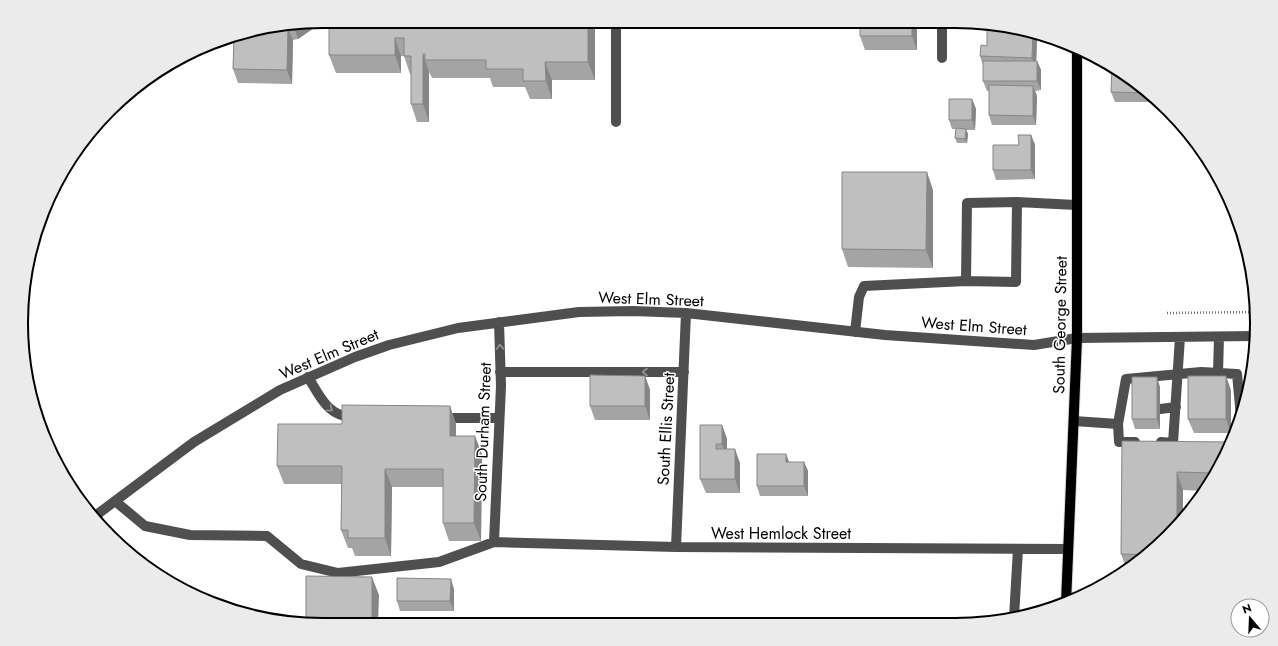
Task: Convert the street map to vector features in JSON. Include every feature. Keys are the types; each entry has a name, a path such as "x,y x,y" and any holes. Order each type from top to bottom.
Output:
{"main road":[{"name":"South George Street","path":"1066,597 1077,338 1077,54"}],"street":[{"path":"616,28 616,122"},
{"path":"942,28 942,58"},
{"path":"966,282 967,203 1017,202 1076,205"},
{"path":"855,332 859,297 864,286 966,282 1016,282 1017,202"},
{"name":"West Elm Street","path":"98,514 194,442 256,404 308,377 355,357 389,345 458,328 579,312 686,313 885,336 1034,345 1077,338 1249,336"},
{"name":"South Ellis Street","path":"676,547 686,313"},
{"name":"South Durham Street","path":"494,542 499,418 499,322"},
{"path":"1180,337 1178,374 1176,407 1173,442 1119,442 1118,424 1124,409 1126,379 1178,374 1201,372 1237,374 1239,401"},
{"path":"1218,373 1219,337"},
{"path":"500,372 684,372"},
{"path":"308,377 324,404 331,411 340,415 366,418"},
{"path":"1160,409 1176,407"},
{"path":"428,418 499,418"},
{"path":"1074,421 1118,424"},
{"path":"115,501 145,526 190,535 267,536 302,564 338,573 439,562 494,542"},
{"name":"West Hemlock Street","path":"494,542 676,547 1068,549"},
{"path":"1014,612 1018,549"}],"path":[{"path":"1167,313 1249,312"}],"building":[{"path":"329,28 588,28 588,62 545,62 546,81 523,81 523,69 486,69 486,60 425,60 425,54 423,54 423,104 411,104 411,56 404,56 404,38 395,38 395,55 329,55"},
{"path":"860,28 912,28 912,36 860,36"},
{"path":"987,30 1031,38 1033,39 1032,58 980,56 981,45 987,46"},
{"path":"288,31 287,70 233,69 234,42 265,34"},
{"path":"983,61 1037,61 1037,81 983,81"},
{"path":"1112,74 1140,93 1111,92"},
{"path":"989,85 1033,86 1033,116 989,115"},
{"path":"949,99 972,99 972,120 949,120"},
{"path":"956,128 966,129 965,139 955,138"},
{"path":"1018,135 1031,135 1031,170 993,170 993,145 1019,145"},
{"path":"842,172 927,172 926,250 842,249"},
{"path":"590,375 645,376 645,406 590,406"},
{"path":"1188,376 1226,376 1226,419 1188,419"},
{"path":"1132,377 1157,377 1157,419 1132,419"},
{"path":"342,405 450,406 450,436 475,436 474,523 443,523 443,469 385,469 385,538 348,538 348,530 341,530 342,466 277,466 278,424 342,424"},
{"path":"700,425 722,425 722,444 716,444 716,449 735,449 735,479 700,479"},
{"path":"1122,441 1225,442 1208,473 1177,472 1177,518 1164,532 1138,555 1121,554"},
{"path":"757,454 786,454 786,462 804,462 804,486 757,486"},
{"path":"306,576 372,577 372,618 306,617"},
{"path":"397,578 451,579 450,601 397,601"}]}
